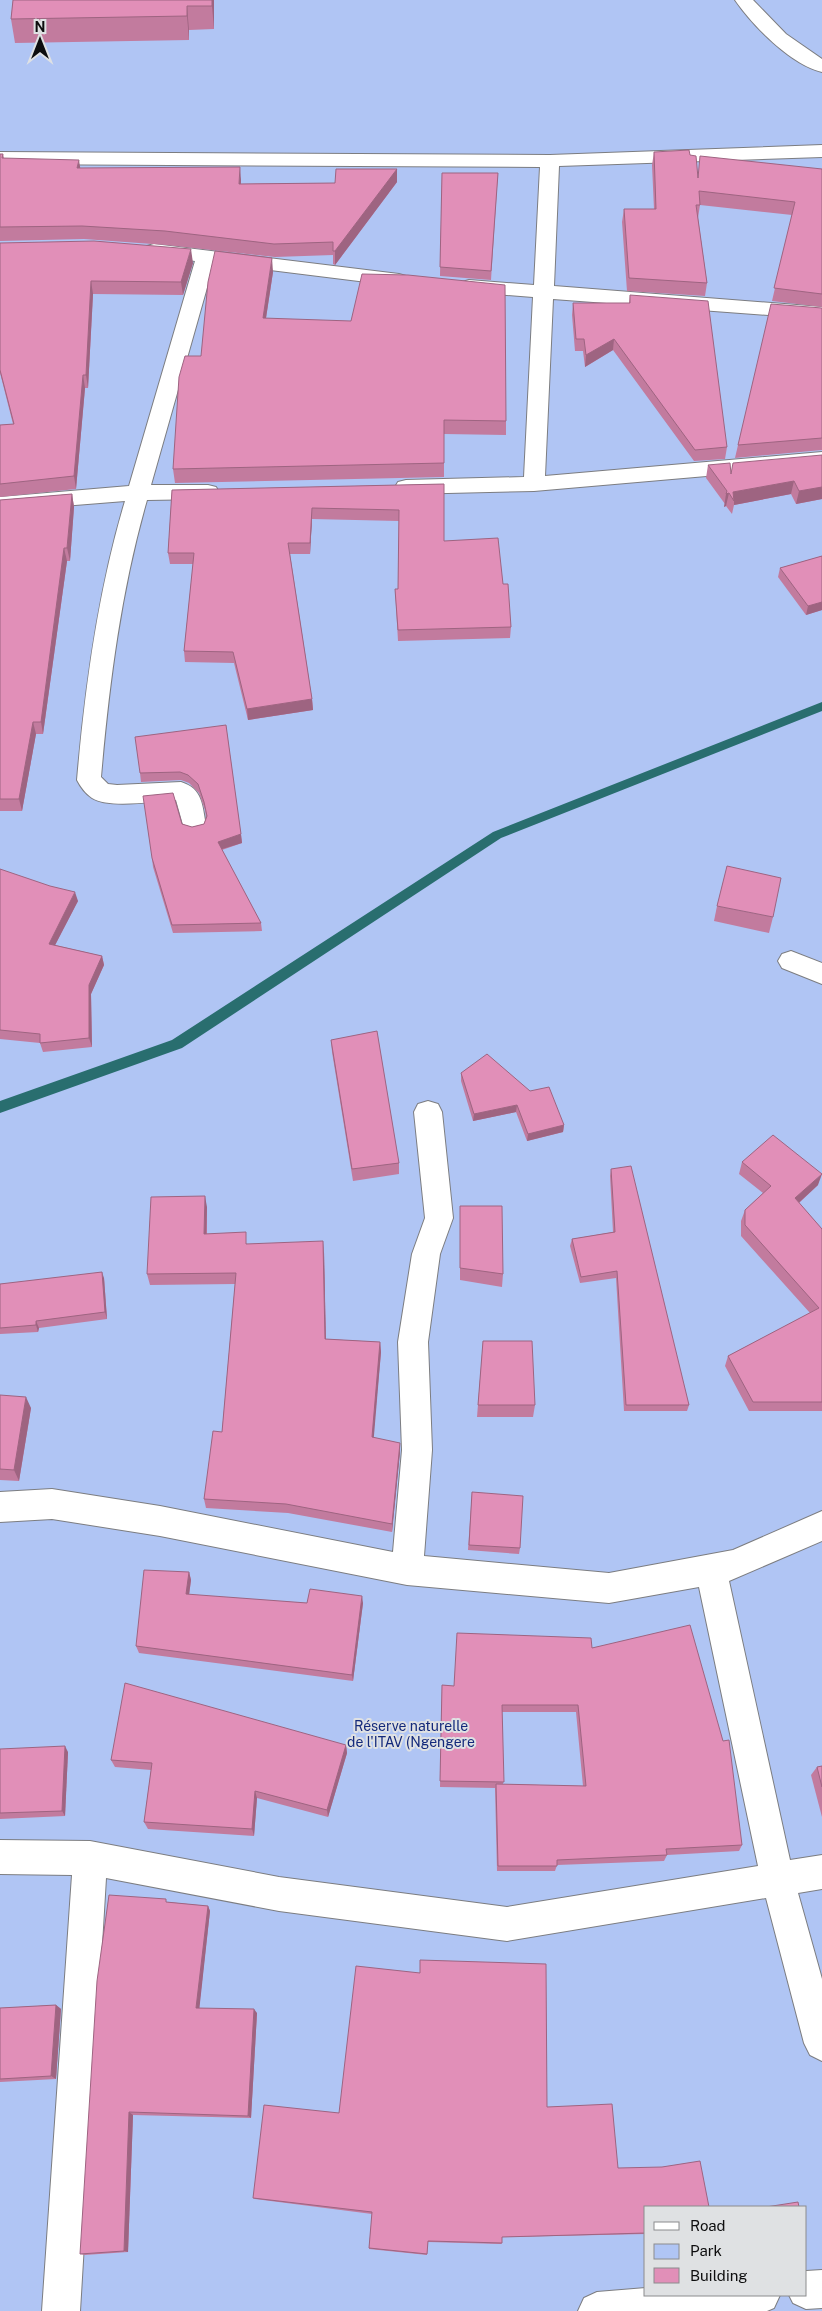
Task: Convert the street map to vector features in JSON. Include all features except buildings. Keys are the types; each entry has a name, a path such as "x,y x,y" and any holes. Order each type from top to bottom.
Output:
{"main road":[{"path":"744,0 758,19 789,49 822,67"},
{"path":"0,158 550,161 822,151"},
{"path":"534,484 550,161"},
{"path":"140,249 207,255 418,281"},
{"path":"194,825 187,795 181,791 100,792 88,780 96,698 126,534 136,494 207,255"},
{"path":"447,284 822,313"},
{"path":"385,487 534,484 822,459"},
{"path":"0,504 136,494 226,491"},
{"path":"791,962 822,974"},
{"path":"408,1570 417,1450 413,1342 426,1254 439,1218 428,1112"},
{"path":"0,1507 52,1504 160,1521 408,1570 609,1588 735,1565 822,1526"},
{"path":"711,1569 778,1881 822,2043"},
{"path":"0,1857 90,1858 279,1894 507,1924 778,1881 822,1872"},
{"path":"61,2311 90,1858"},
{"path":"807,2290 822,2289"},
{"path":"596,2311 751,2296"}],"green space":[{"name":"Réserve naturelle de l'ITAV (Ngengere","path":"0,0 822,0 822,2311 0,2311"}],"waterway":[{"path":"0,1107 177,1044 497,835 822,706"}]}
